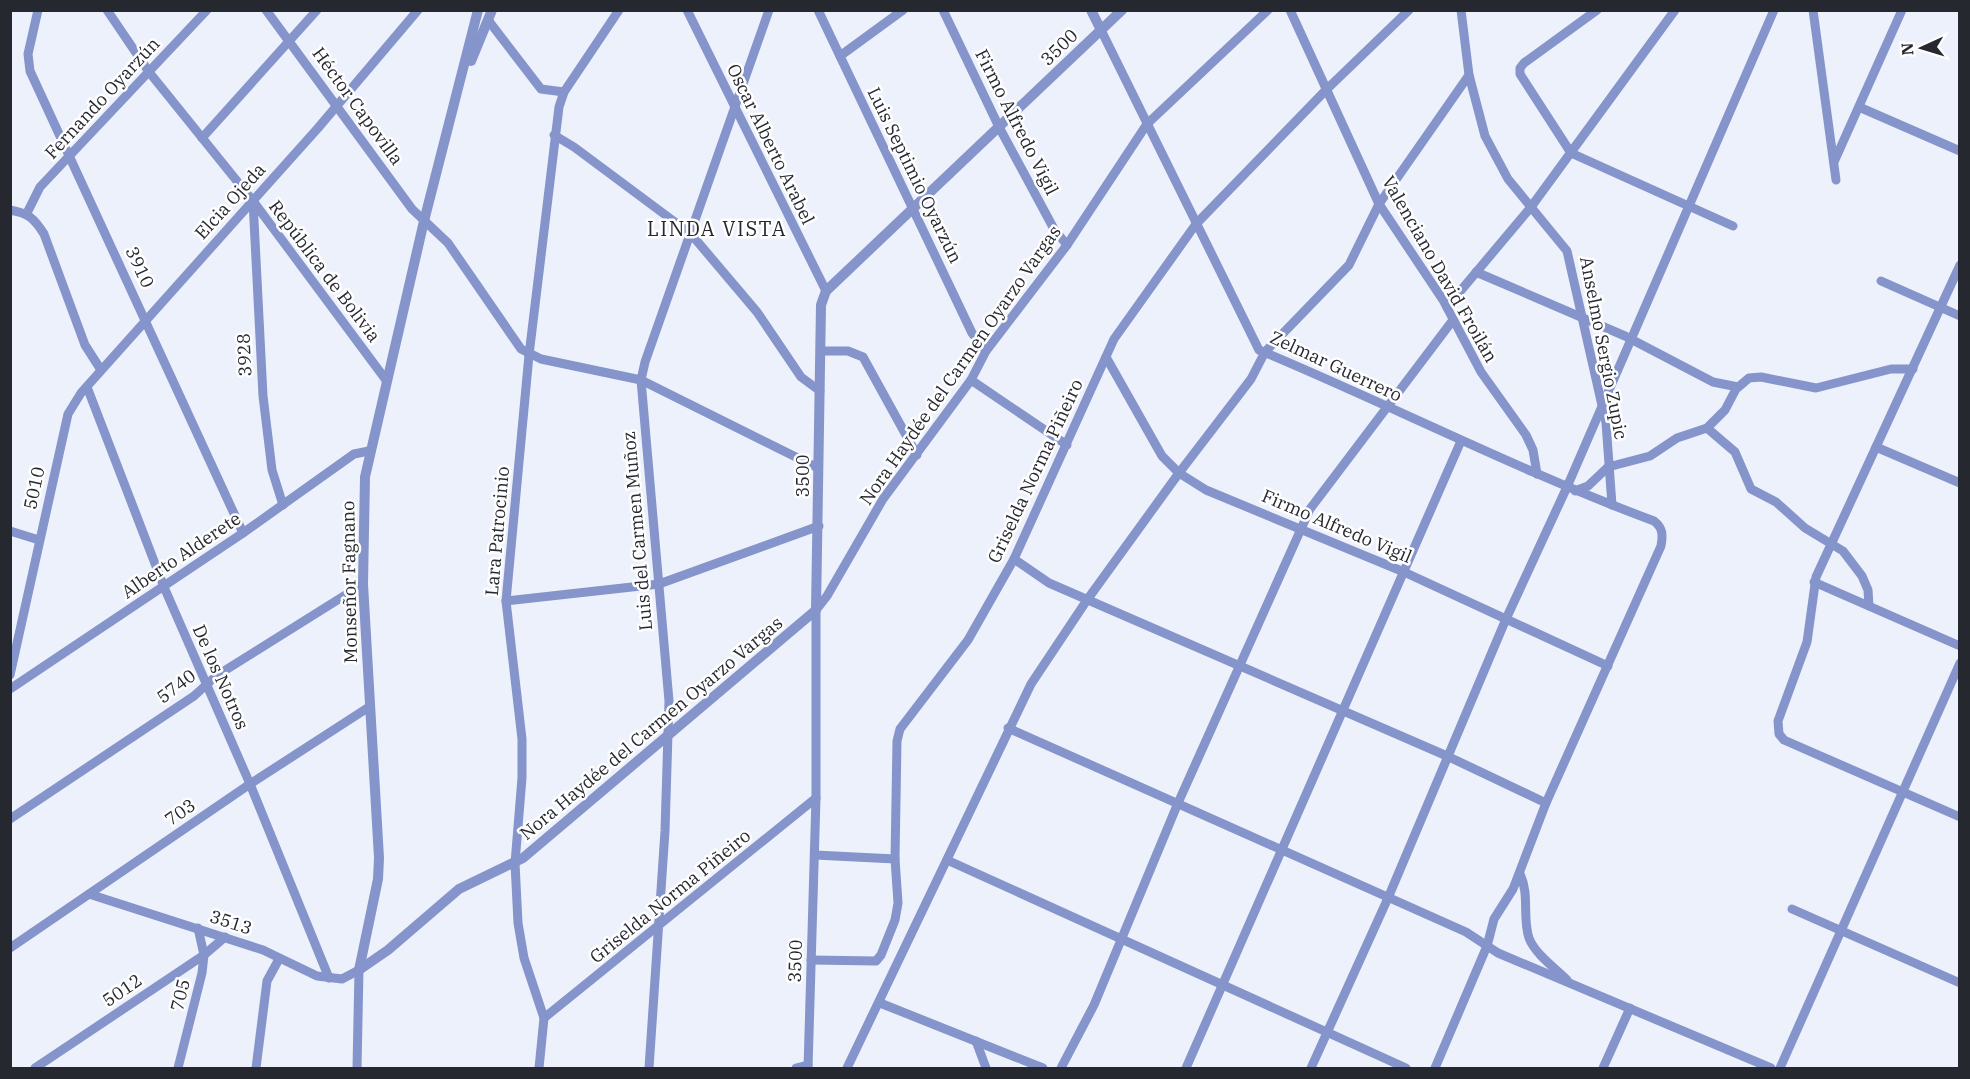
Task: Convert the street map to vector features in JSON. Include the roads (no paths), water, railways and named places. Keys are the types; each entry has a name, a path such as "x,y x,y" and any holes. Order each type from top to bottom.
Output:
{"street":[{"name":"3910","path":"38,10 28,62 243,533"},
{"name":"República de Bolivia","path":"106,10 149,72 252,201 386,381"},
{"name":"Fernando Oyarzún","path":"27,213 40,187 207,10"},
{"name":"Héctor Capovilla","path":"266,10 412,209 448,243 521,349 529,355"},
{"path":"202,138 317,10"},
{"name":"Elcia Ojeda","path":"68,414 101,370 337,106 418,10"},
{"name":"Monseñor Fagnano","path":"357,1068 359,970 374,903 379,858 363,584 363,499 369,451 424,220 478,10"},
{"name":"Lara Patrocinio","path":"539,1068 544,1018 520,939 515,863 522,778 522,738 506,601 529,355 554,135 564,92 619,10"},
{"name":"Oscar Alberto Arabel","path":"687,10 826,291"},
{"name":"Luis del Carmen Muñoz","path":"649,1068 665,831 669,701 641,380 645,362 736,110 769,10"},
{"name":"Luis Septimio Oyarzún","path":"818,10 972,333 978,344 987,351"},
{"path":"840,56 903,10"},
{"name":"Firmo Alfredo Vigil","path":"943,10 999,127 1054,229 1067,245"},
{"name":"Zelmar Guerrero","path":"1091,10 1253,343 1265,352 1285,359 1386,408 1571,489 1654,520 1660,525 1663,536 1662,546 1608,666"},
{"name":"3500","path":"808,1067 816,798 818,468 822,305 826,291 1122,10"},
{"name":"Nora Haydée del Carmen Oyarzo Vargas","path":"359,970 388,950 466,884 515,863 669,737 816,610 827,596 883,499 971,380 987,351 1067,245 1147,124 1268,10"},
{"name":"Valenciano David Froilán","path":"1290,10 1379,204 1447,307 1481,372 1526,435 1533,450 1537,474"},
{"name":"Griselda Norma Piñeiro","path":"811,960 876,961 881,955 896,915 897,741 900,729 968,640 1014,559 1114,339 1196,224 1326,88 1409,10"},
{"name":"Anselmo Sergio Zupic","path":"1461,10 1470,75 1485,136 1508,179 1567,251 1606,423 1612,505"},
{"path":"1597,10 1520,68 1520,74 1570,153 1733,226"},
{"path":"1447,307 1531,207 1675,10"},
{"path":"1311,1068 1388,898 1506,619 1571,489 1602,405 1774,10"},
{"path":"1814,10 1836,180"},
{"path":"1834,164 1902,10"},
{"path":"490,15 541,89 564,92"},
{"name":"Monseñor Fagnano","path":"454,103 490,15"},
{"path":"847,1068 1031,684 1087,600 1179,473 1251,380 1265,352 1349,266 1379,204 1470,75"},
{"path":"1859,107 1959,151"},
{"path":"554,135 690,234 757,312 801,377 820,391"},
{"name":"3928","path":"252,201 263,396 272,470 283,505"},
{"path":"10,210 27,213 36,220 44,234 85,345 101,370"},
{"path":"1959,265 1814,582 1807,642 1778,721 1779,734 1784,740 1959,818"},
{"path":"1476,272 1630,339 1713,382 1738,387"},
{"path":"1881,281 1959,316"},
{"path":"1061,1068 1094,1005 1178,802 1310,509 1453,320"},
{"path":"821,351 848,351 863,357 917,455"},
{"path":"529,355 641,380 818,468"},
{"name":"Firmo Alfredo Vigil","path":"1106,357 1162,456 1179,473 1206,490 1404,572 1608,666"},
{"path":"1571,489 1588,486 1608,467 1650,456 1677,438 1707,428 1725,410 1738,387 1753,377 1816,388 1891,369 1913,369"},
{"path":"971,380 1067,445"},
{"name":"De los Notros","path":"87,387 164,587 250,784 329,978"},
{"name":"5010","path":"10,675 68,414"},
{"path":"1707,428 1716,433 1735,452 1751,489 1776,502 1805,528 1843,550 1858,570 1868,590 1869,606"},
{"path":"1186,1068 1461,441"},
{"path":"1876,447 1959,483"},
{"name":"Alberto Alderete","path":"10,689 164,587 354,454 369,451"},
{"path":"506,601 659,584 819,526"},
{"path":"10,531 39,540"},
{"path":"1014,559 1034,575 1087,600 1447,756 1546,803"},
{"path":"1814,582 1959,646"},
{"name":"5740","path":"10,819 194,696 206,685 363,584"},
{"path":"1780,1068 1959,663"},
{"path":"1435,1068 1487,946 1497,910 1514,889 1546,803 1608,666"},
{"name":"703","path":"10,948 250,784 369,707"},
{"path":"1008,728 1466,932 1487,946 1570,984 1771,1068"},
{"name":"Griselda Norma Piñeiro","path":"544,1018 657,929 816,798"},
{"path":"815,855 895,859"},
{"path":"947,860 1406,1068"},
{"path":"1520,874 1527,892 1528,936 1533,946 1570,984"},
{"name":"3513","path":"89,894 225,937 316,976 329,978"},
{"path":"1792,909 1959,983"},
{"path":"896,915 915,924"},
{"name":"705","path":"178,1068 202,973 204,955 198,928"},
{"name":"5012","path":"35,1068 204,955 225,937"},
{"path":"256,1068 267,981 279,959"},
{"path":"329,978 342,979 359,970"},
{"path":"880,1003 1043,1068"},
{"path":"1603,1068 1630,1008"},
{"path":"976,1041 986,1068"},
{"path":"796,1068 808,1067"}],"district":[{"name":"LINDA VISTA","path":"717,228"}]}
